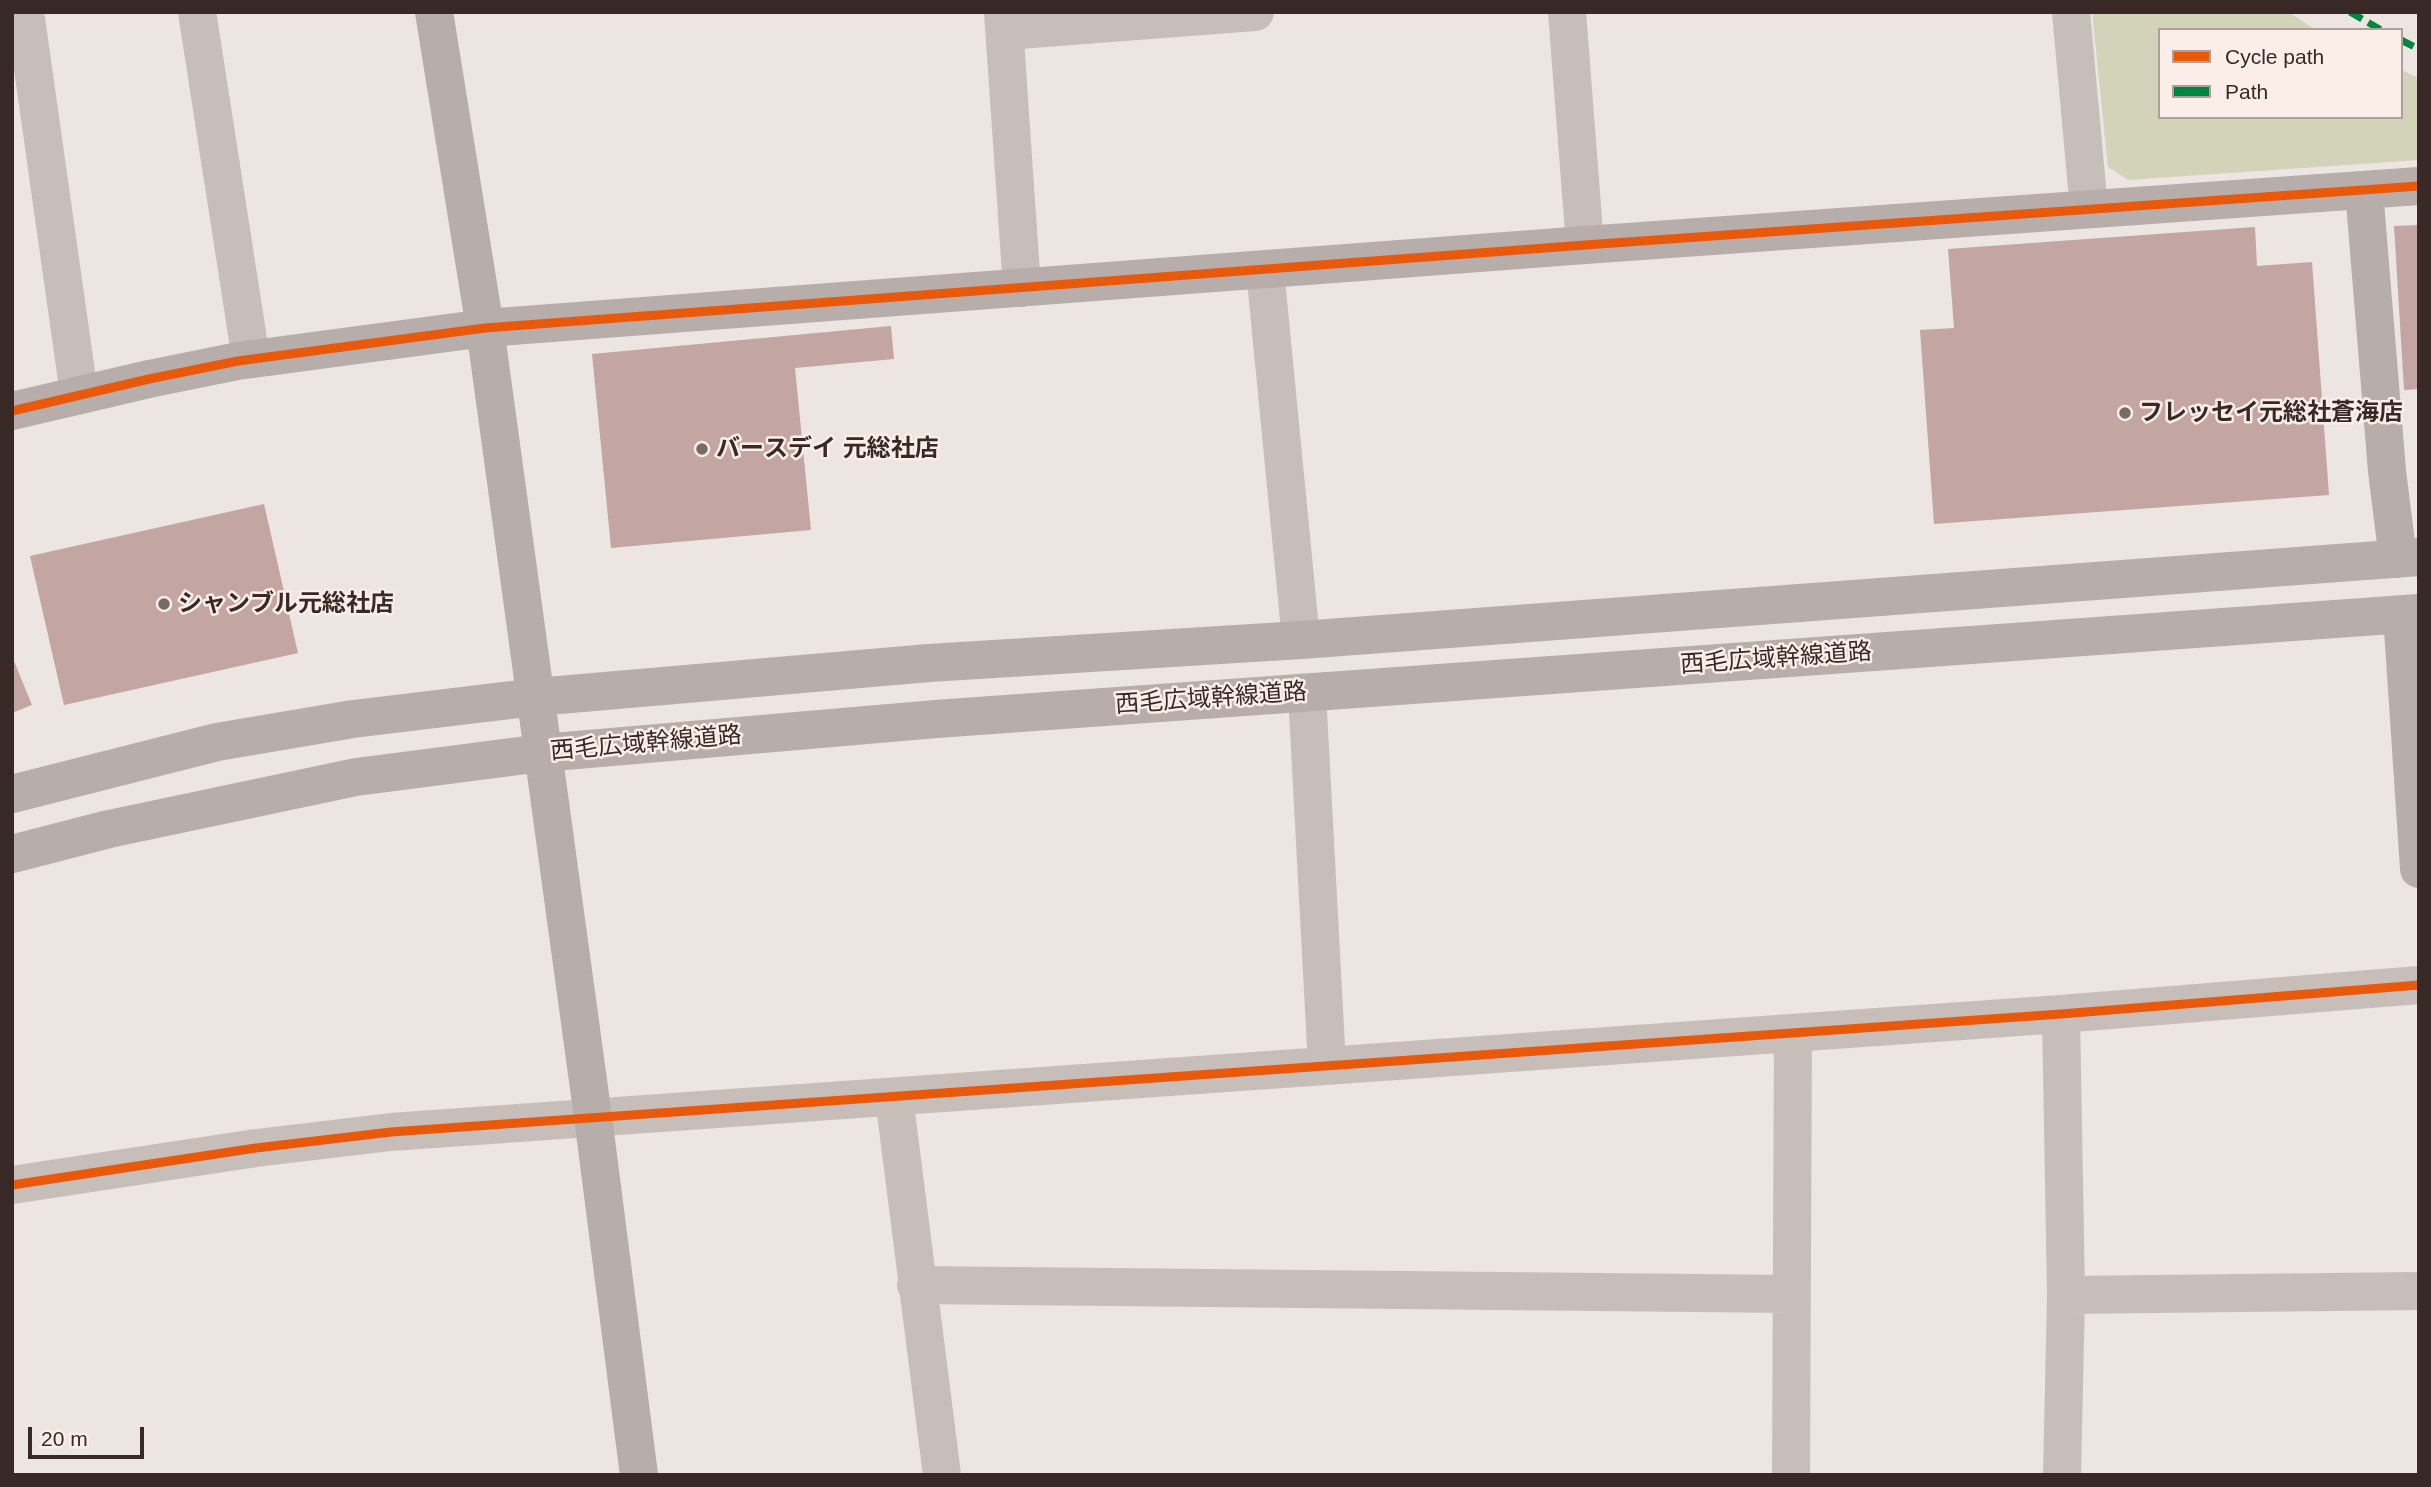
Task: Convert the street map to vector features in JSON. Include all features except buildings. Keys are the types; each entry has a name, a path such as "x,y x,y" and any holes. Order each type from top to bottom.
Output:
{"main road":[{"path":"434,12 485,328 639,1475"},
{"path":"12,411 79,394 251,359 485,328 1585,245 2419,186"},
{"path":"12,794 217,742 353,719 536,697 929,663 1301,640 2408,558 2387,471 2364,190"},
{"path":"2410,613 2419,869"},
{"name":"西毛広域幹線道路","path":"12,854 122,826 356,777 542,753 923,720 2410,613"}],"street":[{"path":"25,12 79,394"},
{"path":"197,12 251,359"},
{"path":"1022,288 1004,21 1255,12"},
{"path":"1567,12 1585,245"},
{"path":"2071,12 2089,209"},
{"path":"1265,270 1301,640"},
{"path":"1307,693 1327,1065"},
{"path":"12,1185 350,1136 2061,1014 2419,985"},
{"path":"2061,1014 2066,1295 2062,1475"},
{"path":"1791,1475 1793,1033"},
{"path":"894,1097 942,1475"},
{"path":"916,1285 1792,1294"},
{"path":"2066,1295 2419,1291"}],"green space":[{"path":"2092,12 2289,12 2312,28 2158,28 2158,119 2403,119 2403,71 2419,78 2419,160 2128,180 2108,167"}],"marked path":[{"path":"2350,12 2378,28"},
{"path":"2403,41 2419,49"}],"cycle path":[{"path":"12,411 238,361 485,328 1585,245 2419,186"},
{"path":"12,1185 256,1148 391,1132 2061,1014 2419,985"}],"place":[{"name":"フレッセイ元総社蒼海店","path":"2125,413"},
{"name":"バースデイ 元総社店","path":"702,449"},
{"name":"シャンブル元総社店","path":"164,604"}]}
